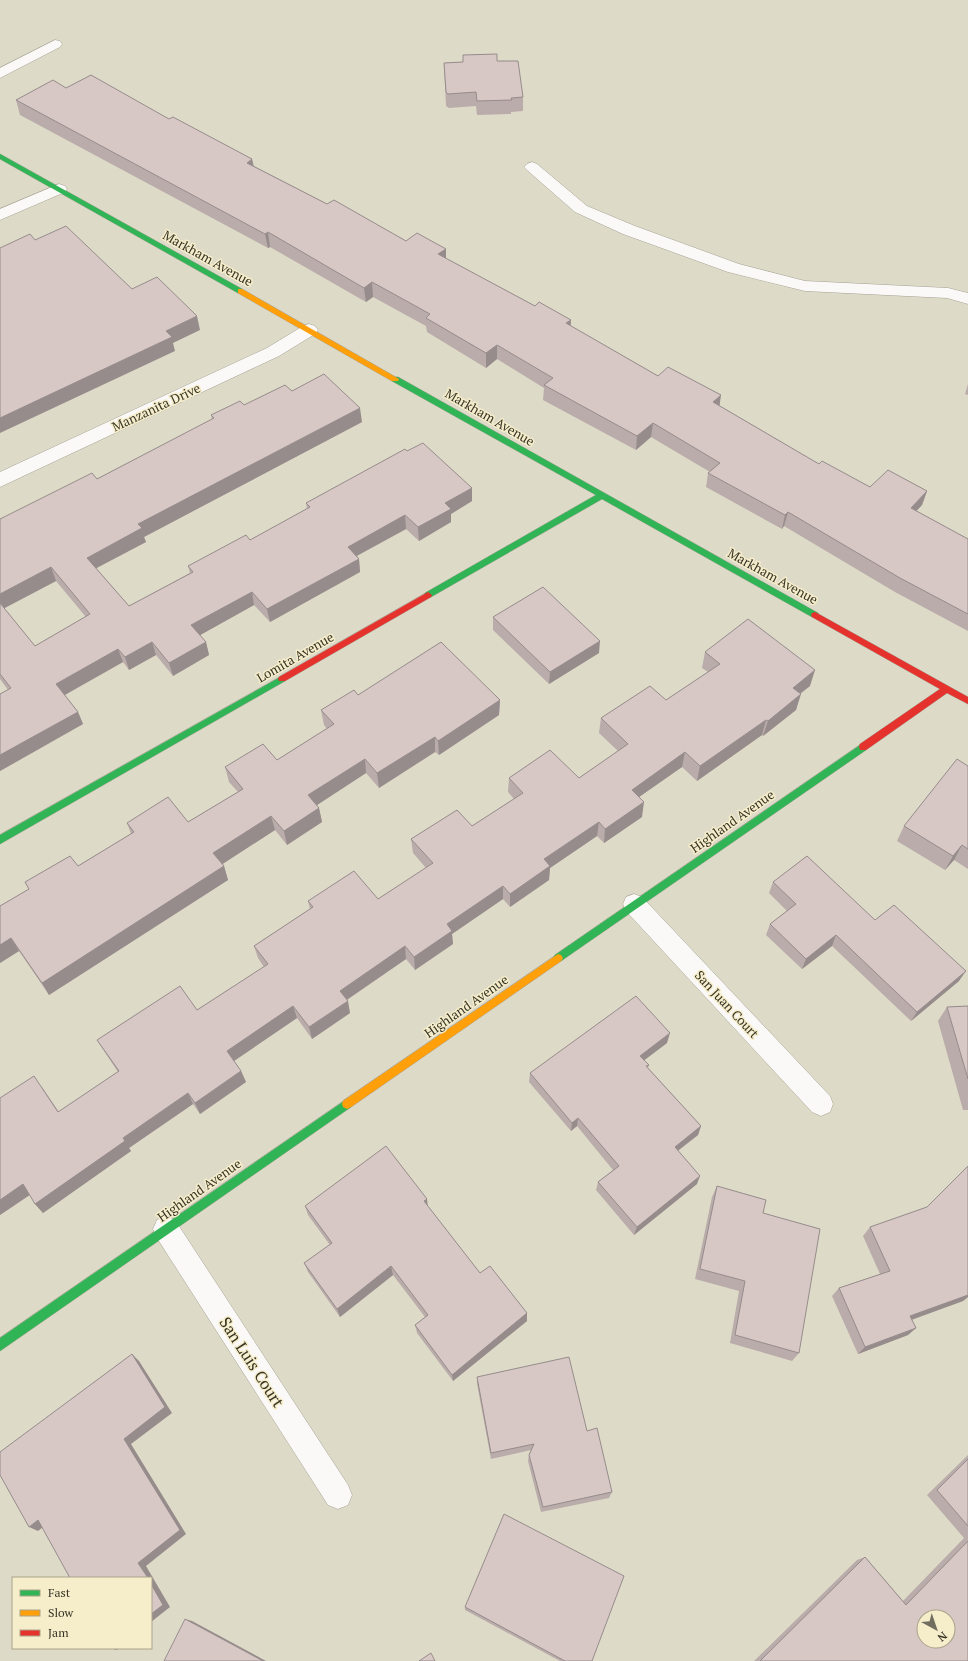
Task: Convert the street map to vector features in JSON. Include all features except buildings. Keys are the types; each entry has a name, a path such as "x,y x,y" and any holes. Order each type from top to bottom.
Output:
{"street":[{"path":"0,74 55,44"},
{"name":"Markham Avenue","path":"0,156 968,701"},
{"path":"532,168 581,209 629,230 734,268 805,286 941,293 968,299"},
{"path":"0,215 59,189"},
{"name":"Manzanita Drive","path":"0,480 273,352 309,330"},
{"name":"Lomita Avenue","path":"0,840 602,495"},
{"name":"Highland Avenue","path":"0,1345 634,904 947,689"},
{"name":"San Juan Court","path":"634,904 821,1104"},
{"name":"San Luis Court","path":"166,1229 338,1495"}],"traffic: fast":[{"path":"0,156 240,291"},
{"path":"395,379 815,615"},
{"path":"428,595 602,495"},
{"path":"0,840 282,679"},
{"path":"558,958 863,747"},
{"path":"0,1345 347,1104"}],"traffic: slow":[{"path":"240,291 395,379"},
{"path":"347,1104 558,958"}],"traffic: jam":[{"path":"282,679 428,595"},
{"path":"815,615 968,701"},
{"path":"863,747 947,689"}]}
